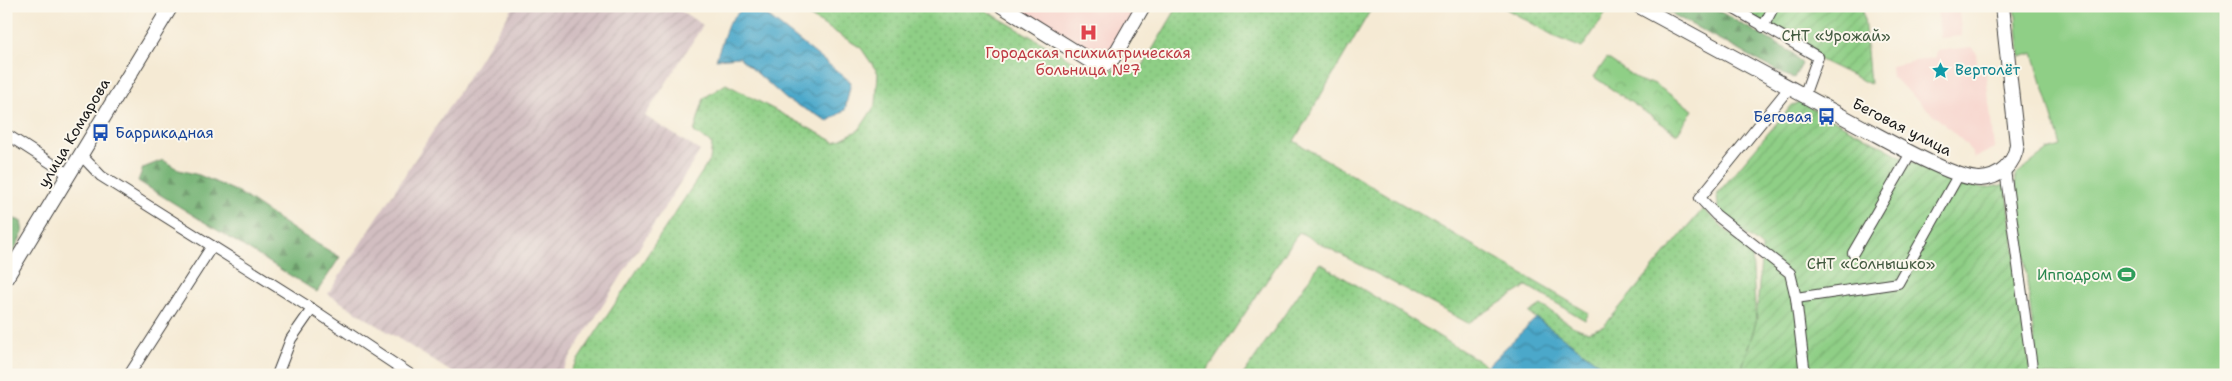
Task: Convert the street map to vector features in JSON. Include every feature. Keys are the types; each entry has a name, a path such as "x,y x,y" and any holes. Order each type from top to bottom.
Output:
{"street":[{"name":"улица Комарова","path":"6,278 171,6"},
{"path":"1002,6 1095,64 1105,64 1113,58 1144,6"},
{"name":"Беговая улица","path":"1640,6 1911,153 1959,174 1978,179 2005,170"},
{"path":"1729,6 1818,58 1804,96"},
{"path":"1763,27 1774,6"},
{"path":"2002,6 2017,144 2016,153 2005,170 2033,375"},
{"path":"1789,88 1700,198 1730,227 1790,274 1796,298 1805,375"},
{"path":"6,134 68,174"},
{"path":"1853,253 1911,153"},
{"path":"80,154 102,176 312,309 411,375"},
{"path":"1796,298 1898,283 1959,174"},
{"path":"129,375 212,246"},
{"path":"277,375 291,339 312,309"}],"shaded area":[{"path":"514,6 673,6 703,25 645,116 700,151 559,375 456,375 328,294"},
{"name":"Городская психиатрическая больница №7","path":"1013,6 1138,6 1107,57 1100,59"},
{"path":"1937,6 1958,6 1962,36 1940,38"},
{"path":"1971,47 1976,52 1977,65 1985,64 1994,148 1975,158 1966,144 1892,77 1891,66 1936,57 1936,51"}],"green space":[{"path":"793,6 978,6 1092,72 1118,69 1138,74 1178,6 1373,6 1294,141 1589,313 1585,320 1527,286 1468,323 1299,232 1204,375 568,375 710,160 712,144 694,132 704,98 726,84 835,142 859,130 876,104 878,73 861,48"},
{"path":"1501,6 1610,7 1582,48 1558,38"},
{"path":"1657,6 1710,6 1793,53 1802,64 1794,78 1785,75"},
{"name":"СНТ «Урожай»","path":"1728,6 1863,6 1870,84 1818,59"},
{"name":"Ипподром","path":"2015,6 2226,6 2226,375 2038,375 2015,175 2048,150 2061,146 2033,53 2020,57"},
{"path":"1607,58 1643,83 1653,83 1693,110 1677,134 1594,77"},
{"name":"СНТ «Солнышко»","path":"1799,103 1960,185 1986,188 2006,184 2031,375 1740,375 1756,322 1762,247 1718,211 1717,194 1792,105"},
{"path":"163,160 179,170 199,175 238,192 297,232 340,257 317,292 138,181 143,168"},
{"path":"1703,209 1752,254 1756,322 1740,375 1615,375 1529,313 1541,305 1574,327 1588,332 1604,326"},
{"path":"6,216 21,221 23,233 6,266"},
{"path":"1320,263 1487,366 1481,375 1243,375"}],"water":[{"path":"744,6 755,6 851,82 845,110 828,121 787,100 739,57 716,59 728,24"},
{"path":"1536,318 1615,375 1481,375 1487,366"}],"place":[{"name":"Городская психиатрическая больница №7","path":"1088,32"},
{"name":"Вертолёт","path":"1941,70"},
{"name":"Беговая","path":"1826,117"},
{"name":"Баррикадная","path":"101,133"},
{"name":"Ипподром","path":"2126,275"}]}
